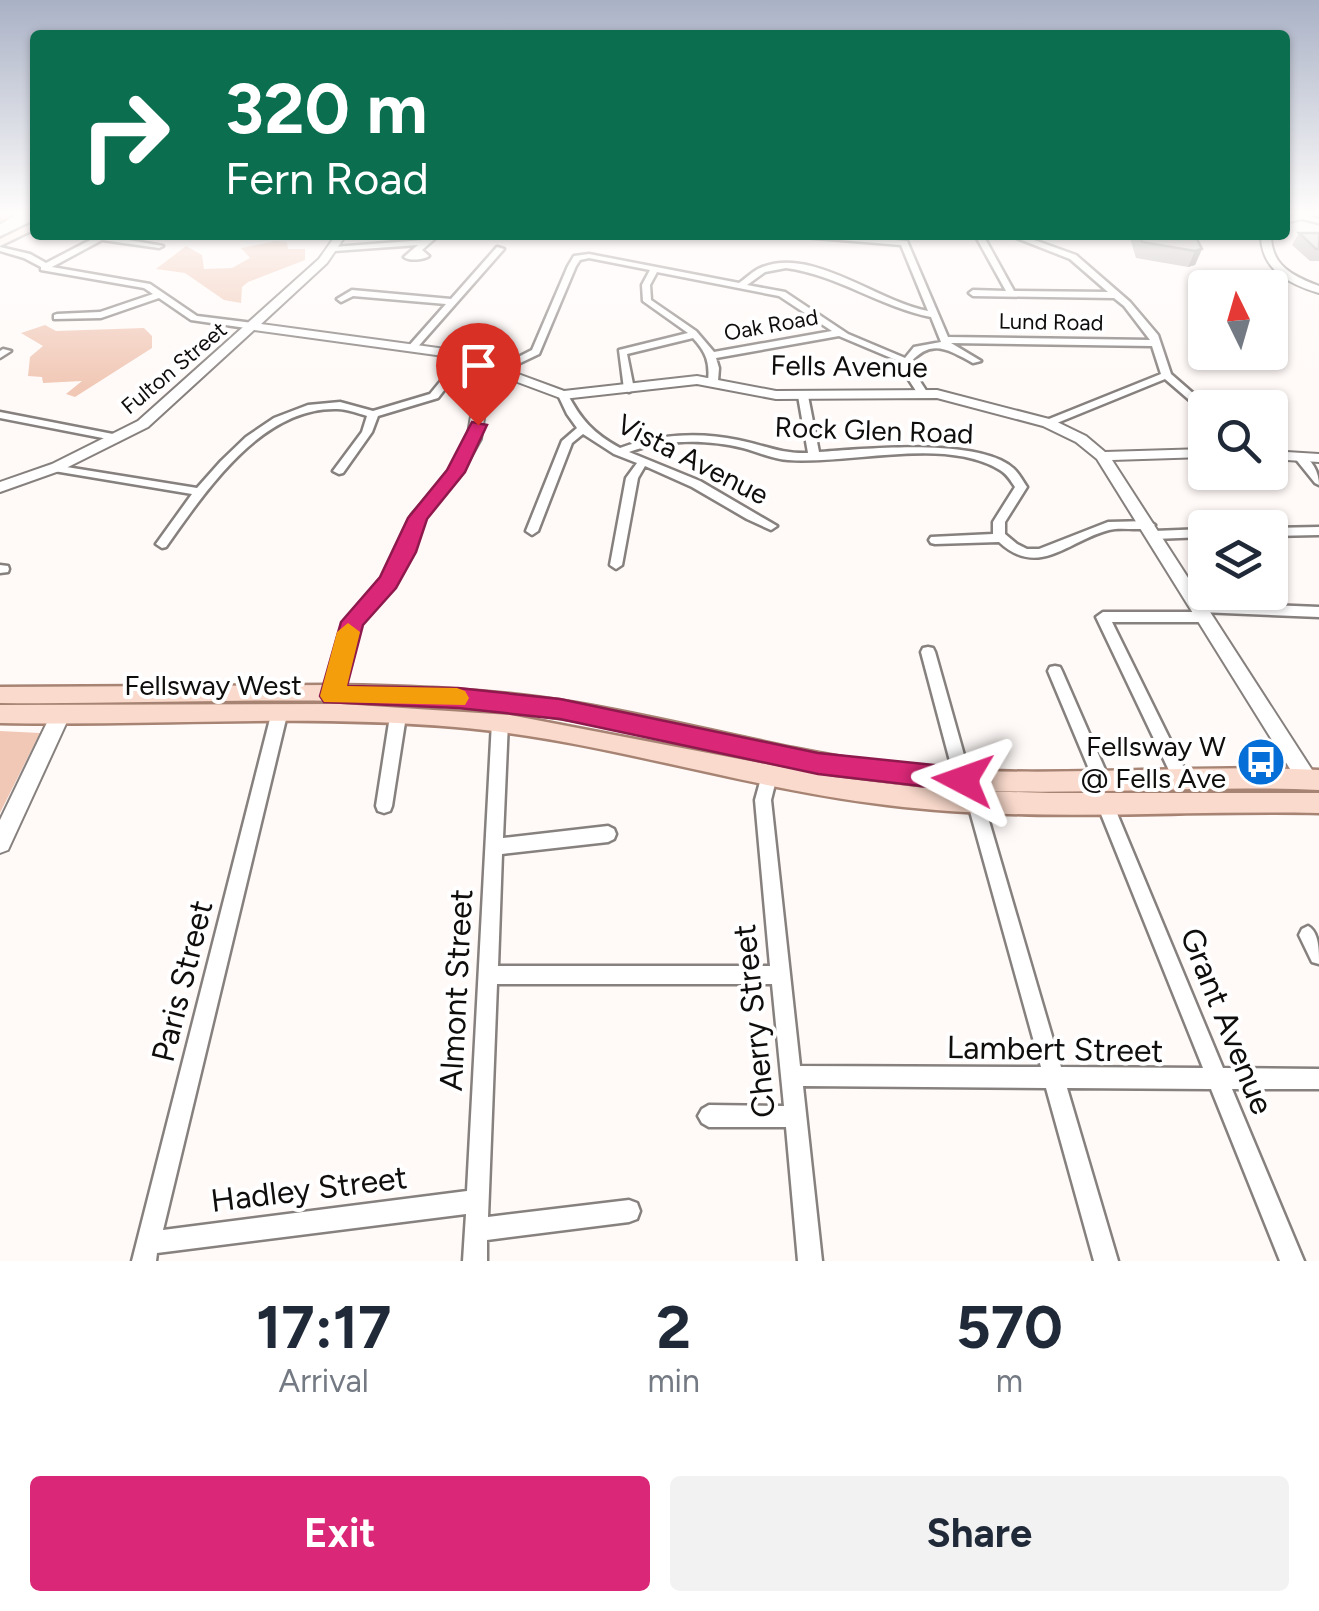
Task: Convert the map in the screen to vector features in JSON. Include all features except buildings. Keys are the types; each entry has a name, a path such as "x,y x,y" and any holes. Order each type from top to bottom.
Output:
{"main road":[{"name":"Fellsway West","path":"0,695 458,698 560,709 818,764 1104,792 1319,802"},
{"name":"Fellsway West","path":"0,714 398,716 500,722 584,734 769,776 976,804 1104,792 1181,778 1313,780"}],"street":[{"path":"55,270 139,284 194,318 465,358 563,395"},
{"name":"Fulton Street","path":"0,487 54,468 118,438 159,412 313,270"},
{"path":"412,348 481,270"},
{"path":"332,696 352,622 388,582 406,552 419,515 456,472 476,432 483,382 538,350 570,270"},
{"path":"655,270 646,285 647,301 675,316 694,335 710,356 716,372 713,381"},
{"path":"659,270 786,296 840,333 882,347 906,363 922,392"},
{"path":"740,286 761,270"},
{"path":"814,270 913,311 934,315"},
{"path":"916,270 946,342 976,362"},
{"path":"998,270 1011,293"},
{"path":"1088,270 1143,320 1157,342 1166,375 1188,394"},
{"path":"1280,270 1319,290"},
{"path":"973,293 1117,295"},
{"path":"342,299 356,294 451,302"},
{"path":"57,317 101,315 160,295"},
{"name":"Oak Road","path":"710,356 840,333"},
{"path":"629,389 622,352 636,345 694,335"},
{"name":"Lund Road","path":"906,363 910,353 946,342 1157,342"},
{"path":"882,347 924,348"},
{"path":"162,544 214,473 290,411 320,404 373,414 434,396 465,358"},
{"path":"1048,422 1166,375"},
{"name":"Fells Avenue","path":"563,395 713,381 748,392 803,396 922,392 1048,422 1081,439 1102,456 1313,780"},
{"name":"Vista Avenue","path":"563,395 585,427 618,452 696,484 770,526"},
{"path":"803,396 814,455"},
{"path":"0,414 118,438"},
{"path":"339,472 367,432 373,414"},
{"path":"532,531 568,440 585,427"},
{"name":"Rock Glen Road","path":"618,452 667,442 719,441 779,456 936,452 997,462 1012,471 1020,487 999,522 1000,538"},
{"path":"1102,456 1188,453"},
{"path":"1288,456 1319,458"},
{"path":"1300,457 1319,481"},
{"path":"616,565 632,478 642,463"},
{"path":"54,468 198,492"},
{"path":"935,540 1000,538 1024,552 1044,555 1110,526 1188,532"},
{"path":"1288,531 1319,530"},
{"path":"1181,778 1103,617 1319,612"},
{"path":"928,652 963,780"},
{"name":"Grant Avenue","path":"1055,671 1292,1261"},
{"name":"Paris Street","path":"146,1252 278,715"},
{"path":"0,843 60,716"},
{"path":"384,806 398,716"},
{"name":"Almont Street","path":"475,1261 500,722"},
{"name":"Cherry Street","path":"769,776 763,800 810,1261"},
{"path":"976,804 1106,1261"},
{"path":"494,847 608,834"},
{"path":"1308,934 1319,955"},
{"path":"488,975 778,975"},
{"name":"Lambert Street","path":"790,1076 1319,1080"},
{"path":"709,1116 793,1117"},
{"name":"Hadley Street","path":"146,1252 478,1201"},
{"path":"476,1230 629,1211"}],"shaded area":[{"path":"162,270 279,270 242,287 241,303 224,300 185,273"},
{"path":"45,325 56,331 144,328 152,336 152,348 75,397 66,394 82,381 43,383 42,377 28,376 30,357 43,346 21,333"},
{"path":"0,731 40,733 0,813"}],"slow traffic":[{"path":"348,632 332,696 457,698"}],"place":[{"name":"Fellsway W @ Fells Ave","path":"1261,762"}],"route":[{"path":"478,425 456,472 418,518 406,552 388,582 352,622 332,696 422,696 518,703 640,724 818,764 963,780"}]}
